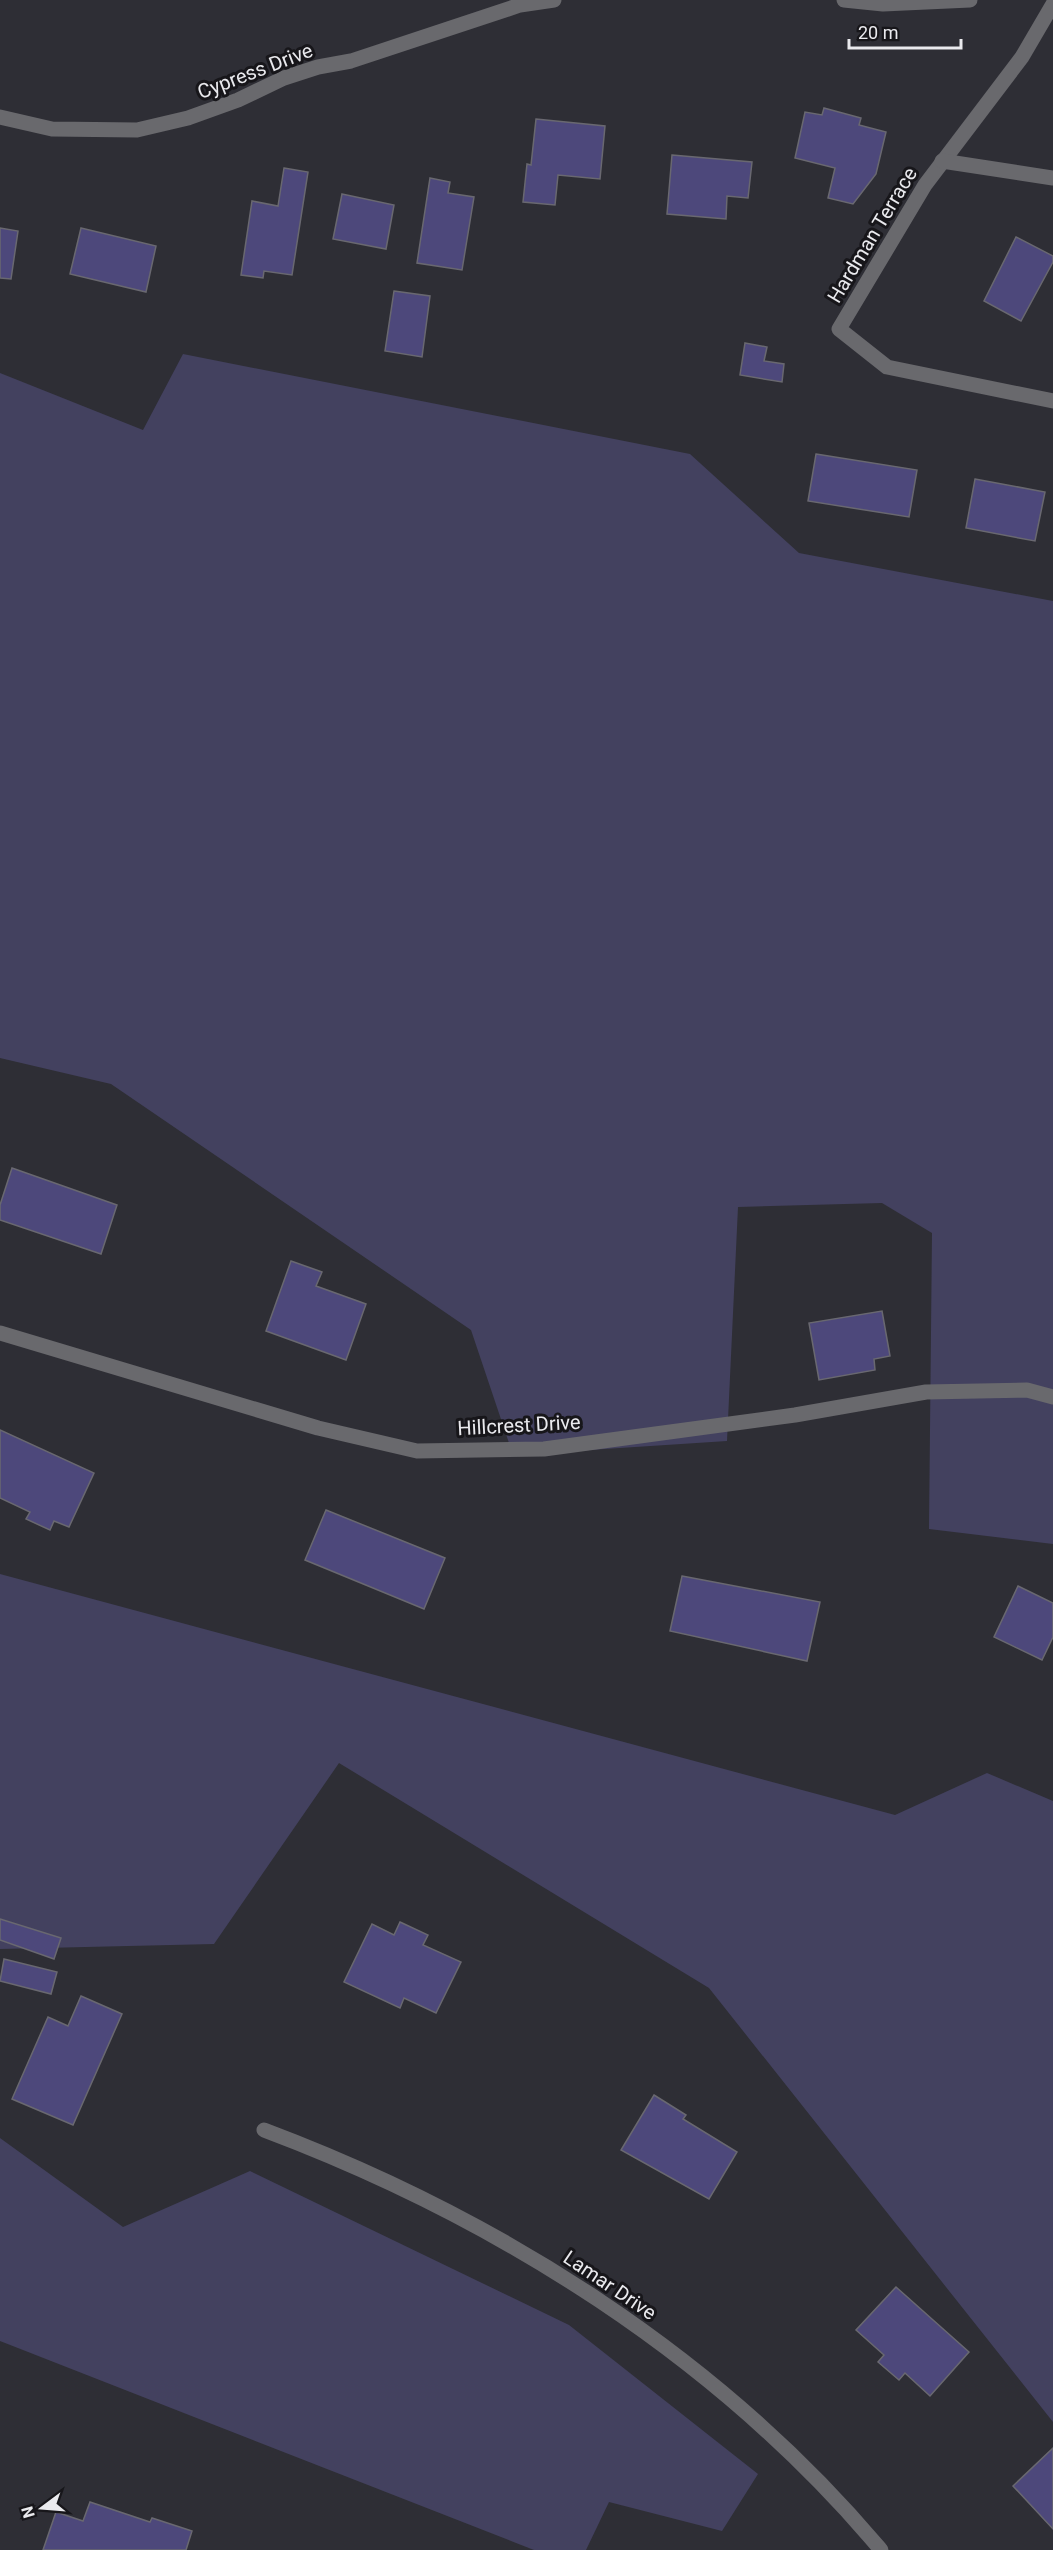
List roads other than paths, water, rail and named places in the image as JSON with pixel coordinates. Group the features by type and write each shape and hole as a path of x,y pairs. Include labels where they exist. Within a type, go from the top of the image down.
{"street":[{"name":"Cypress Drive","path":"0,117 52,129 137,130 188,118 237,100 284,78 318,67 351,61 520,5 554,0"},
{"path":"844,0 883,4 970,0"},
{"name":"Hardman Terrace","path":"1053,4 1022,57 925,185 839,329 887,367 1053,401"},
{"path":"942,161 1053,178"},
{"name":"Hillcrest Drive","path":"0,1333 318,1428 417,1451 544,1449 795,1415 926,1392 1027,1390 1053,1397"},
{"name":"Lamar Drive","path":"264,2130 417,2194 525,2252 613,2309 696,2372 776,2440 881,2550"}]}
